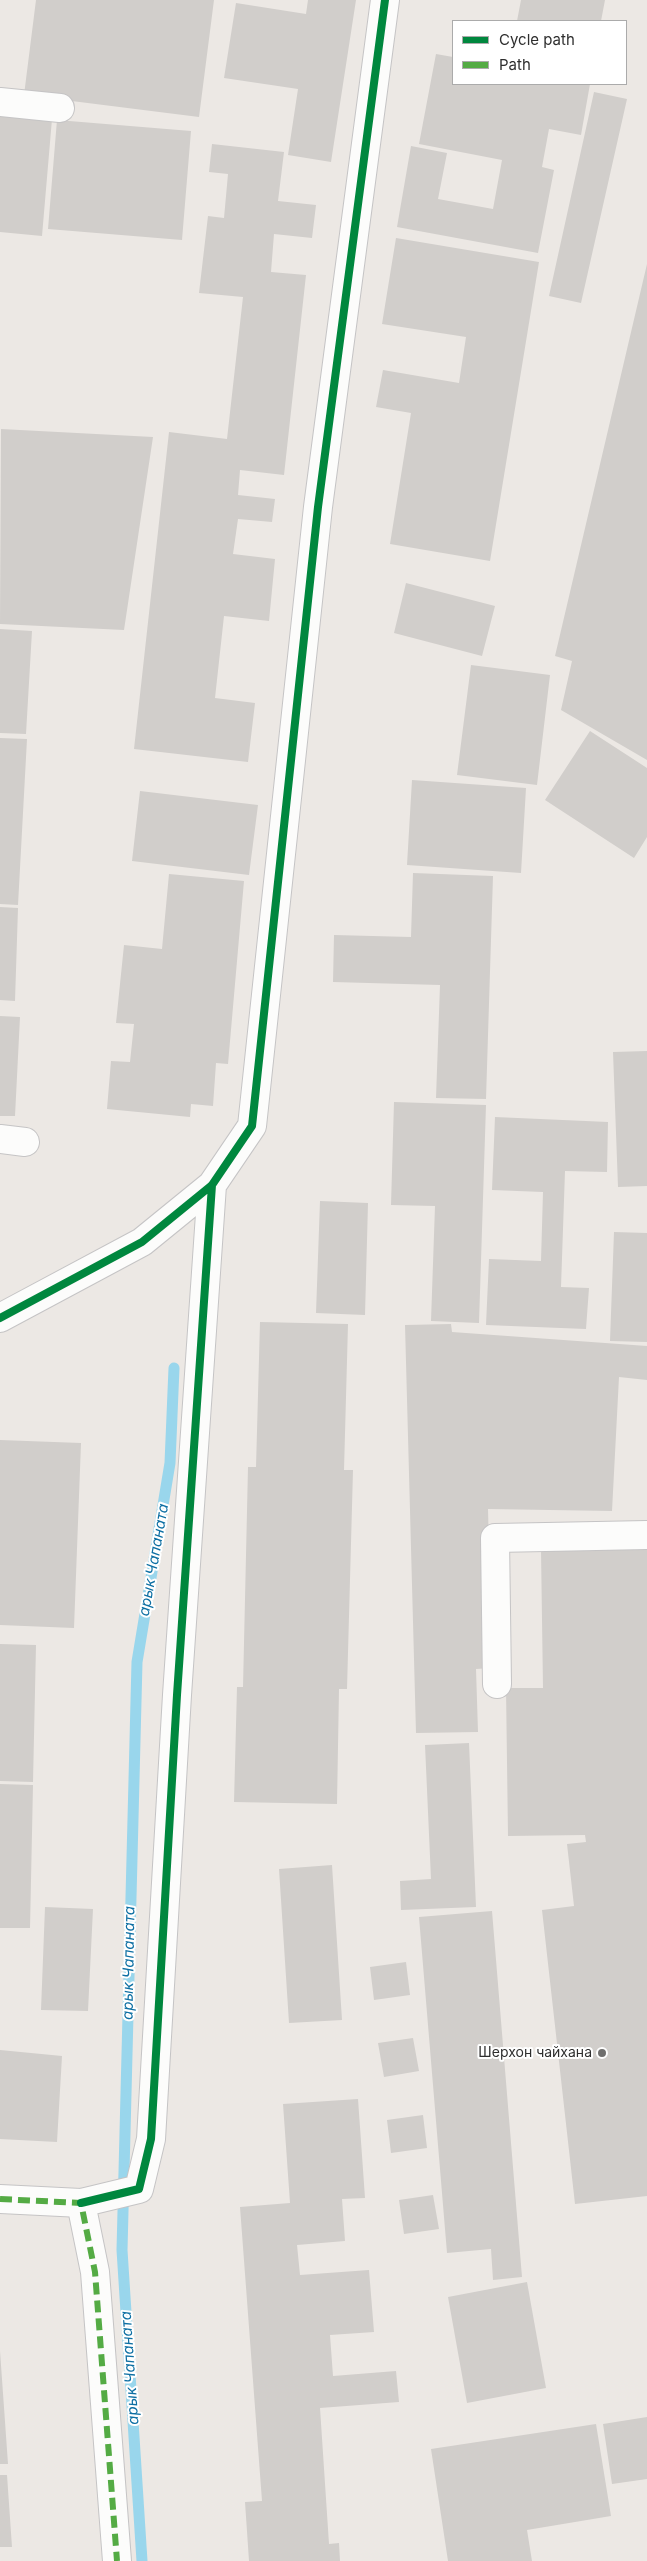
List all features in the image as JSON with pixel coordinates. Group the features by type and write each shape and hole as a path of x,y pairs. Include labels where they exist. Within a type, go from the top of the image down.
{"street":[{"path":"0,1318 142,1242 212,1185 252,1126 318,507 385,0"},
{"path":"0,102 60,108"},
{"path":"0,2199 85,2202 139,2189 151,2139 177,1695 212,1185"},
{"path":"497,1684 495,1538 647,1535"},
{"path":"85,2202 95,2272 117,2561"}],"building":[{"path":"36,0 214,0 199,117 24,95"},
{"path":"308,0 356,0 331,162 288,155 298,89 224,78 236,3 306,14"},
{"path":"521,0 605,0 601,20 517,20"},
{"path":"436,54 452,57 452,85 590,85 581,135 549,129 542,167 554,170 538,253 397,227 411,146 447,153 438,199 493,209 502,160 419,144"},
{"path":"594,92 627,99 581,303 549,296"},
{"path":"0,115 52,119 42,236 0,232"},
{"path":"57,120 191,131 182,240 48,229"},
{"path":"212,144 284,152 278,201 316,205 312,238 274,234 271,272 306,275 284,475 240,470 238,495 275,499 272,522 238,519 233,554 275,559 269,621 224,616 215,698 255,703 248,762 134,749 169,432 227,439 243,297 199,293 208,216 224,218 228,174 209,172"},
{"path":"396,238 539,262 490,561 390,544 411,413 376,407 383,370 459,383 466,337 382,324"},
{"path":"647,264 647,760 561,710 572,661 555,656"},
{"path":"1,429 153,437 124,630 0,624"},
{"path":"406,583 495,606 482,656 394,633"},
{"path":"0,629 32,631 26,734 0,733"},
{"path":"471,665 550,675 537,785 457,775"},
{"path":"590,731 647,768 647,837 634,858 545,800"},
{"path":"0,738 27,739 18,905 0,904"},
{"path":"412,780 526,788 521,873 407,865"},
{"path":"140,791 258,805 249,875 132,861"},
{"path":"413,873 493,876 486,1099 436,1098 440,985 333,982 334,935 411,937"},
{"path":"169,874 244,881 228,1064 216,1063 213,1106 191,1104 190,1117 107,1109 111,1061 130,1062 134,1024 116,1023 124,945 162,949"},
{"path":"0,907 18,908 15,1001 0,1000"},
{"path":"0,1016 20,1017 15,1116 0,1116"},
{"path":"647,1051 647,1186 618,1187 613,1052"},
{"path":"394,1102 486,1105 479,1323 431,1321 435,1206 391,1205"},
{"path":"495,1117 608,1122 607,1172 565,1171 561,1287 589,1288 586,1329 486,1325 489,1259 541,1261 543,1192 492,1190"},
{"path":"320,1201 368,1203 365,1315 316,1313"},
{"path":"614,1232 647,1233 647,1342 610,1341"},
{"path":"260,1322 348,1324 344,1470 353,1470 347,1689 339,1689 337,1804 234,1802 237,1687 243,1687 248,1467 256,1467"},
{"path":"451,1324 452,1332 647,1346 647,1380 619,1377 612,1511 488,1509 492,1668 476,1669 478,1732 416,1733 405,1325"},
{"path":"0,1440 81,1443 74,1628 0,1625"},
{"path":"647,1548 647,2196 575,2204 542,1910 574,1906 567,1844 586,1842 585,1835 508,1836 506,1688 543,1688 541,1550"},
{"path":"0,1644 36,1645 33,1782 0,1781"},
{"path":"469,1743 476,1907 401,1910 400,1881 431,1879 425,1745"},
{"path":"0,1784 33,1785 30,1928 0,1928"},
{"path":"332,1865 342,2020 289,2023 279,1869"},
{"path":"45,1907 93,1909 88,2011 41,2010"},
{"path":"492,1911 522,2277 493,2280 491,2249 447,2253 419,1917"},
{"path":"406,1962 410,1995 374,2000 370,1967"},
{"path":"413,2038 419,2071 384,2077 378,2043"},
{"path":"0,2050 62,2056 57,2142 0,2139"},
{"path":"358,2099 365,2198 342,2199 345,2241 297,2245 300,2275 369,2270 374,2332 330,2335 333,2376 396,2371 399,2402 320,2408 329,2544 339,2543 340,2561 249,2561 245,2502 262,2501 240,2207 290,2203 283,2104"},
{"path":"423,2115 427,2148 391,2153 387,2120"},
{"path":"433,2195 439,2229 404,2234 399,2200"},
{"path":"527,2282 546,2388 467,2403 448,2297"},
{"path":"0,2351 8,2464 0,2464"},
{"path":"647,2417 647,2479 612,2484 603,2424"},
{"path":"596,2424 611,2516 527,2530 532,2561 448,2561 431,2449"},
{"path":"0,2475 7,2475 12,2547 0,2547"}],"waterway":[{"name":"арык Чапаната","path":"142,2561 122,2250 137,1662 170,1463 174,1368"}],"marked path":[{"path":"0,2199 81,2203 95,2272 117,2561"}],"cycle path":[{"path":"0,1318 142,1242 212,1185 252,1126 318,507 385,0"},
{"path":"81,2203 139,2189 151,2139 177,1695 212,1185"}],"place":[{"name":"Шерхон чайхана","path":"602,2053"}]}
